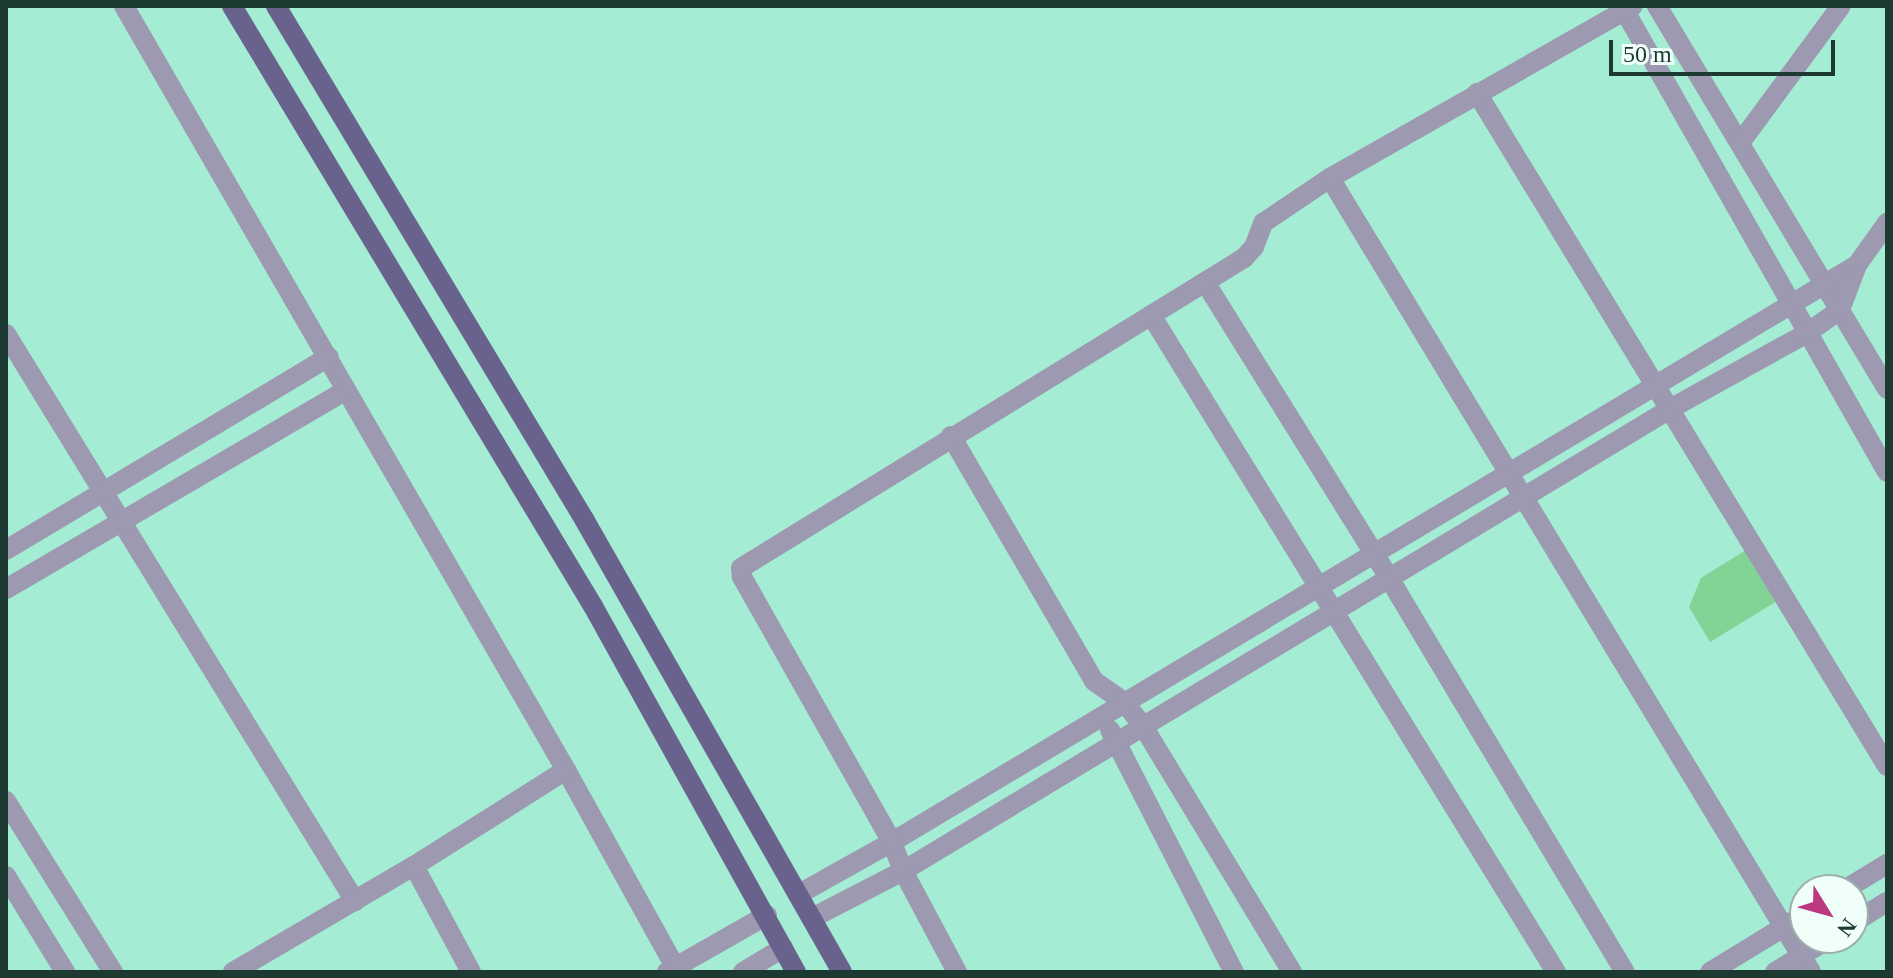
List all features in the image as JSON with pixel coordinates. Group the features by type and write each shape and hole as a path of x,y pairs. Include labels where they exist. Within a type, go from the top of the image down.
{"main road":[{"path":"232,6 593,606 796,972"},
{"path":"276,6 576,505 842,972"}],"street":[{"path":"124,6 566,770 673,970 767,915"},
{"path":"1657,6 1887,389"},
{"path":"1740,143 1841,6"},
{"path":"957,972 903,871 892,842 742,577 741,568 1205,282 1251,251 1266,220 1330,178 1625,8 1887,472"},
{"path":"1477,93 1887,766"},
{"path":"1330,178 1806,964 1775,972"},
{"path":"812,918 903,871 1670,409 1807,333 1840,310 1857,265 1887,223"},
{"path":"799,894 892,842 1857,265"},
{"path":"1205,282 1389,578 1625,972"},
{"path":"1151,315 1321,586 1556,972"},
{"path":"6,334 355,901"},
{"path":"6,550 329,357"},
{"path":"6,589 345,391"},
{"path":"951,436 1094,681 1102,717 1234,972"},
{"path":"1094,681 1125,703 1143,726 1292,972"},
{"path":"233,972 414,866 566,770"},
{"path":"6,801 113,972"},
{"path":"1869,875 1887,864"},
{"path":"414,866 471,972"},
{"path":"6,876 65,972"},
{"path":"1869,913 1887,902"},
{"path":"1710,972 1789,923"},
{"path":"743,972 783,948"}],"building":[{"path":"1746,550 1777,601 1710,642 1689,607 1701,578"}]}
